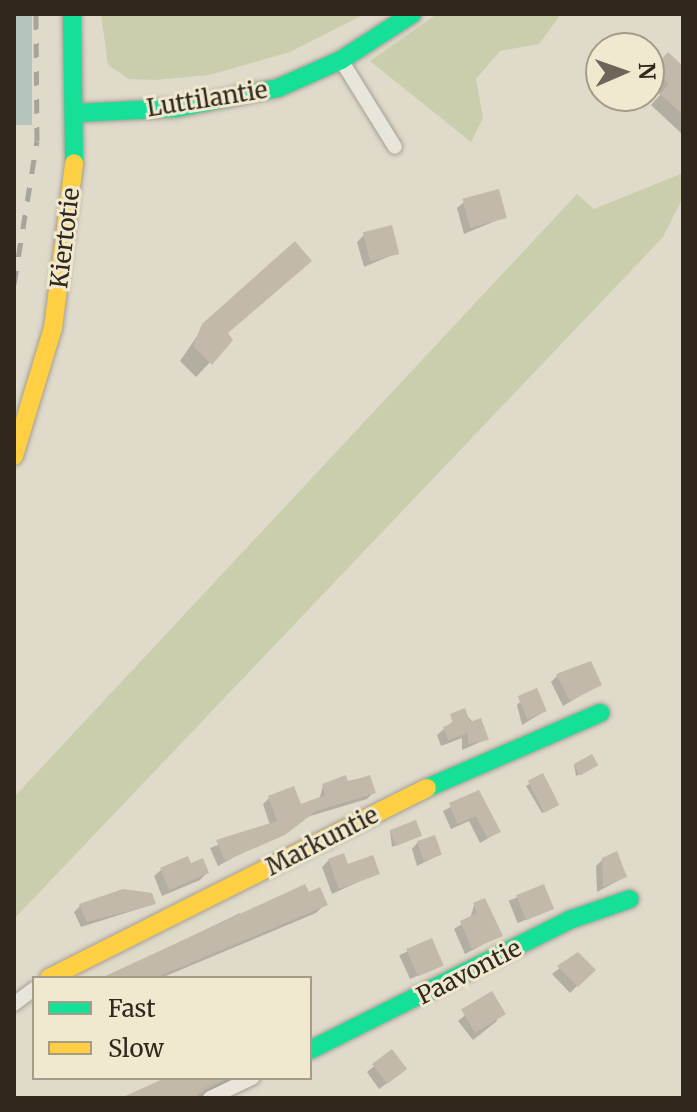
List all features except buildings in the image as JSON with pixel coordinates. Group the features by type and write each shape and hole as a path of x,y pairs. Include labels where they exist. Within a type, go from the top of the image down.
{"street":[{"name":"Kiertotie","path":"14,456 53,328 78,113 72,14"},
{"name":"Luttilantie","path":"78,113 244,98 341,60 412,14"},
{"path":"341,60 395,147"},
{"name":"Markuntie","path":"53,976 472,766 600,713"},
{"name":"Paavontie","path":"312,1049 572,919 630,899"},
{"path":"14,1004 32,990"},
{"path":"210,1098 248,1080"}],"green space":[{"path":"101,14 365,14 290,52 209,75 155,80 129,79 108,65"},
{"path":"437,14 561,14 539,44 500,51 476,79 483,118 471,142 370,61"},
{"path":"683,173 683,197 663,237 14,919 14,797 577,194 594,209"}],"shaded area":[{"path":"14,14 32,14 32,125 14,125"}],"railway":[{"path":"14,284 37,141 36,14"}],"traffic: fast":[{"path":"72,14 74,163"},
{"path":"78,113 177,108 278,88 341,60 412,14"},
{"path":"427,788 600,713"},
{"path":"312,1049 572,919 630,899"}],"traffic: slow":[{"path":"14,456 53,328 74,163"},
{"path":"53,976 427,788"}]}
